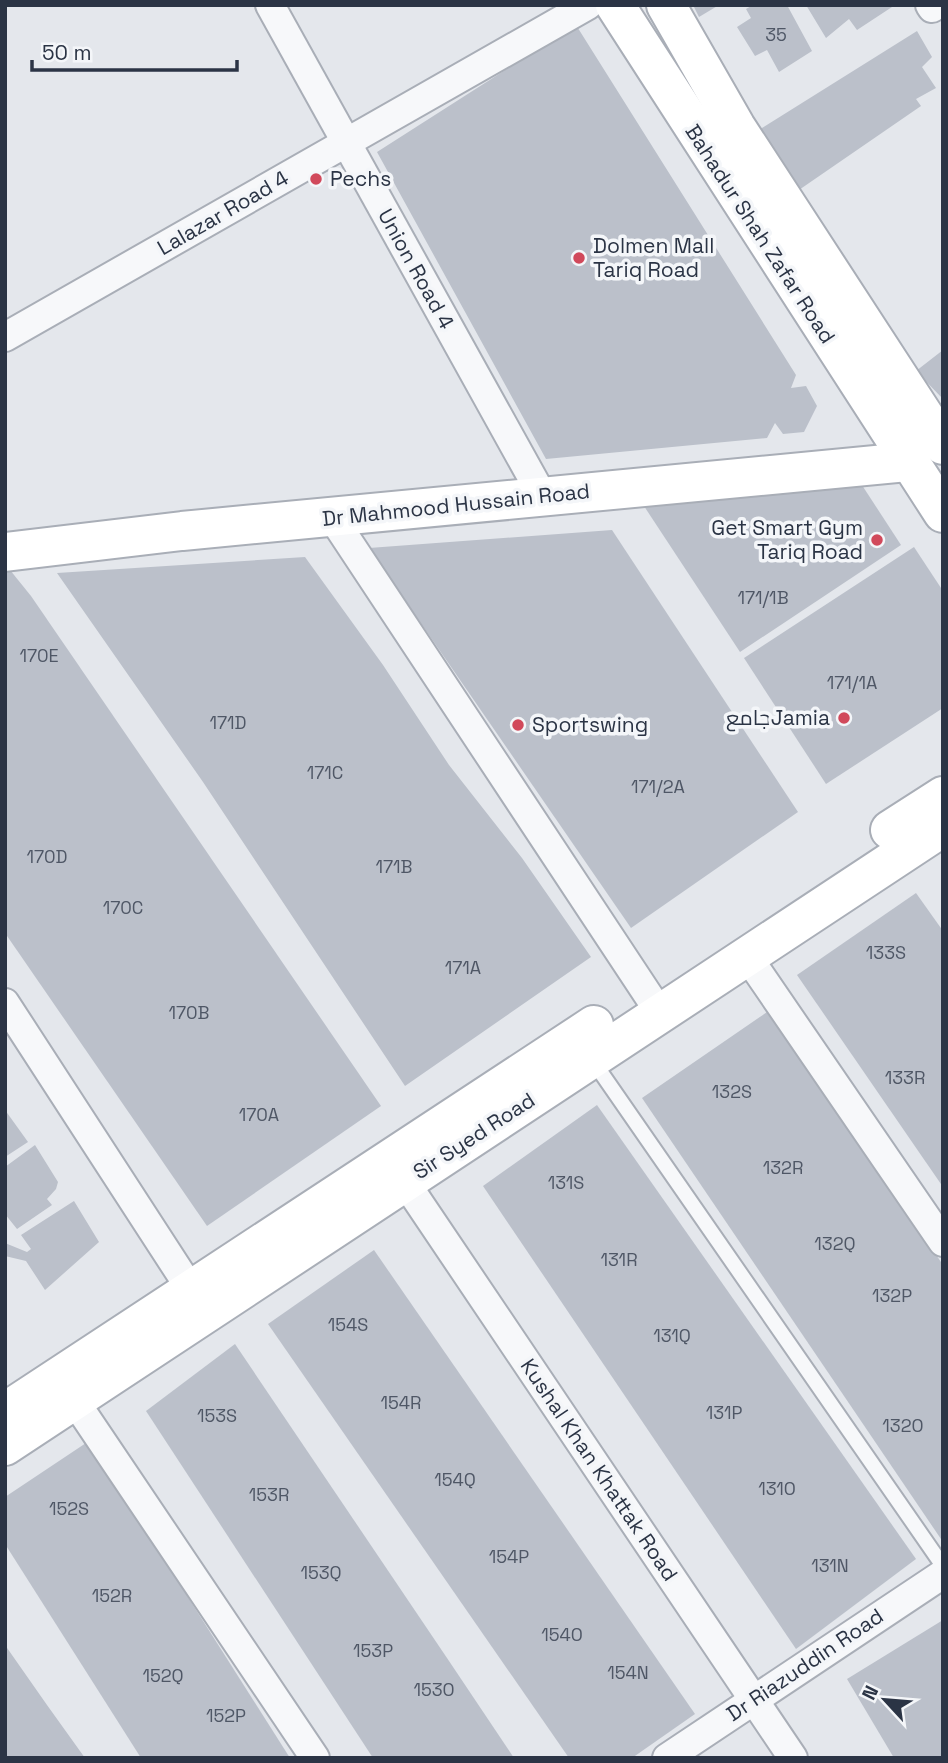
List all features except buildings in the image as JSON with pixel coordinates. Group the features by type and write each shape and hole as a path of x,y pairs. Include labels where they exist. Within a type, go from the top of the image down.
{"main road":[{"name":"Bahadur Shah Zafar Road","path":"615,5 907,462 943,513"},
{"name":"Bahadur Shah Zafar Road","path":"666,5 736,127 943,445"},
{"name":"Dr Mahmood Hussain Road","path":"5,552 182,531 907,462"},
{"name":"Sir Syed Road","path":"5,1446 74,1400 199,1301 652,1002 943,796"},
{"name":"Sir Syed Road","path":"5,1412 405,1182 591,1059 652,1002 747,956 943,827"}],"street":[{"name":"Union Road 4","path":"270,5 543,497"},
{"name":"Lalazar Road 4","path":"5,337 588,5"},
{"path":"332,517 652,1002"},
{"path":"747,956 943,1242"},
{"path":"5,1003 199,1301"},
{"name":"Kushal Khan Khattak Road","path":"405,1182 793,1758"},
{"path":"74,1400 315,1758"},
{"name":"Dr Riazuddin Road","path":"667,1758 943,1574"}],"lane":[{"path":"591,1059 943,1566"}],"place":[{"name":"Pechs","path":"316,179"},
{"name":"Dolmen Mall Tariq Road","path":"579,258"},
{"name":"Get Smart Gym Tariq Road","path":"877,540"},
{"name":"جامعJamia","path":"844,718"},
{"name":"Sportswing","path":"518,725"}]}
